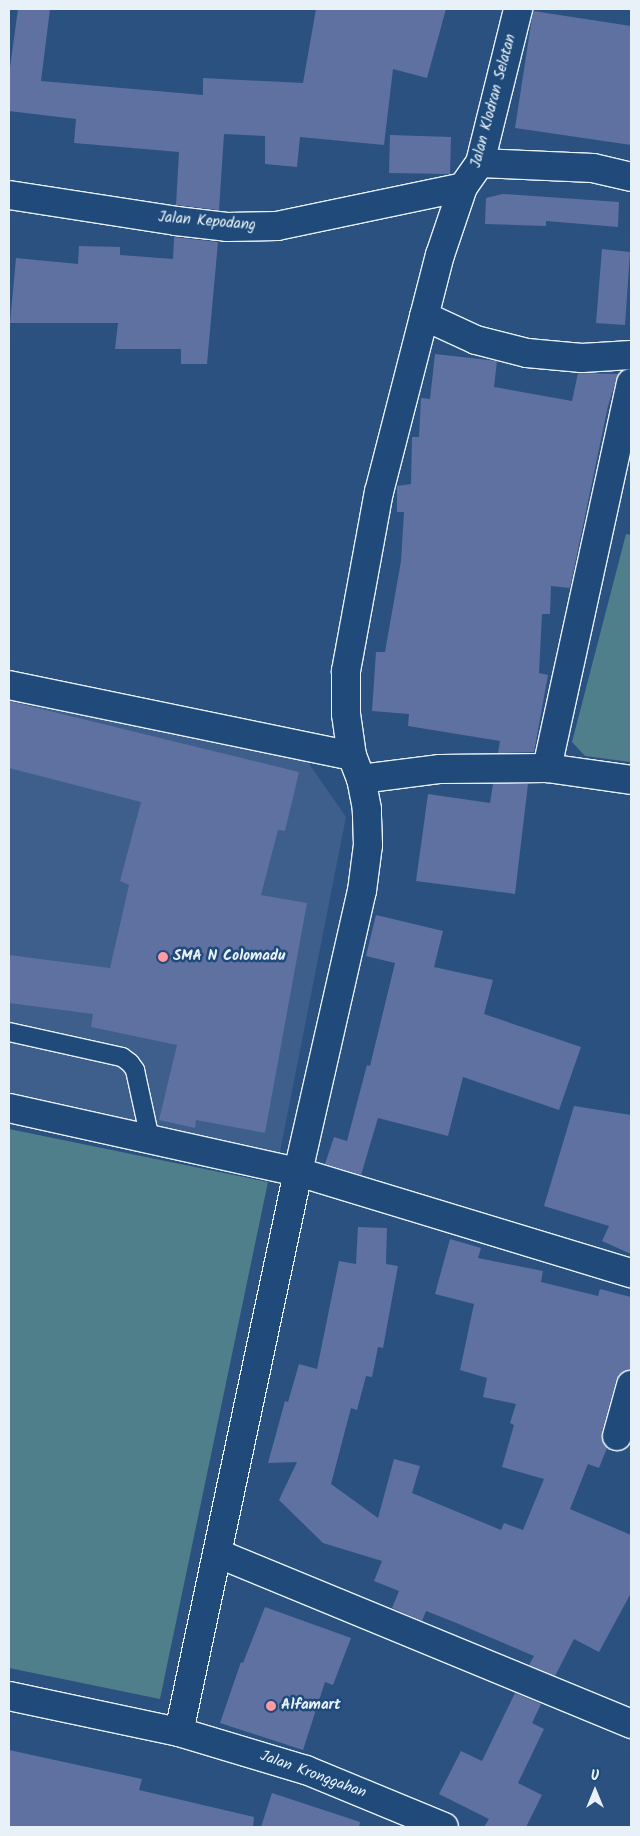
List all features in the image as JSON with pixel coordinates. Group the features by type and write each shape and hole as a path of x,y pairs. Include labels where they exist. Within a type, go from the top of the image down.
{"street":[{"name":"Jalan Klodran Selatan","path":"179,1732 219,1554 298,1172 362,891 368,845 357,767 346,714 346,671 379,492 440,255 463,187 480,163 518,9"},
{"path":"480,163 593,168 631,177"},
{"name":"Jalan Kepodang","path":"9,195 176,222 227,227 277,226 463,187"},
{"path":"424,316 476,340 527,353 582,358 631,355"},
{"path":"547,768 631,383"},
{"path":"9,684 357,767 440,769 547,768 631,780"},
{"path":"9,1108 298,1172 631,1273"},
{"path":"617,1436 631,1385"},
{"path":"219,1554 631,1724"},
{"name":"Jalan Kronggahan","path":"9,1696 179,1732 306,1770 411,1820 444,1827"}],"lane":[{"path":"9,1032 122,1058 130,1063 135,1070 150,1139"}],"shaded area":[{"name":"SMA N Colomadu","path":"9,695 303,755 346,817 279,1157 9,1098"}],"green space":[{"path":"626,534 631,535 631,762 585,756 572,742"},
{"path":"9,1129 268,1182 160,1699 9,1668"}],"building":[{"path":"18,9 50,9 41,81 203,95 203,78 303,83 316,9 446,9 427,78 393,69 384,145 300,137 297,167 265,164 265,136 224,134 219,210 176,205 179,152 74,143 76,119 9,111 9,75"},
{"path":"533,11 631,26 631,145 515,128"},
{"path":"390,135 451,137 450,174 389,173"},
{"path":"503,194 619,202 618,227 546,221 546,226 485,224 486,198"},
{"path":"174,237 218,242 207,364 181,364 181,349 115,349 118,323 10,323 16,258 78,264 79,246 120,247 120,255 173,259"},
{"path":"602,249 630,252 625,325 596,323"},
{"path":"435,354 497,361 494,387 572,401 578,373 618,374 608,406 570,588 551,586 550,614 542,614 539,673 548,675 534,752 498,753 500,741 408,726 409,714 372,711 376,652 385,652 401,561 404,512 397,512 397,486 411,484 412,437 419,437 421,398 430,399"},
{"path":"9,701 299,772 285,831 278,830 261,895 307,903 265,1133 196,1120 195,1128 159,1120 177,1045 91,1027 93,1014 9,1003 9,955 110,968 129,885 120,881 141,802 9,768"},
{"path":"493,784 528,784 515,894 416,881 428,794 490,803"},
{"path":"376,915 443,931 434,967 493,980 484,1014 581,1047 559,1110 463,1077 448,1136 378,1118 361,1175 325,1164 334,1137 347,1141 367,1065 370,1066 395,963 366,956"},
{"path":"574,1106 631,1115 631,1254 602,1241 609,1226 544,1206"},
{"path":"358,1227 387,1228 386,1264 398,1266 383,1348 378,1347 372,1377 366,1376 357,1410 351,1408 331,1484 378,1518 394,1459 420,1466 412,1493 501,1530 504,1523 523,1530 544,1479 502,1467 514,1425 510,1423 516,1404 483,1397 487,1378 460,1370 474,1304 435,1294 450,1239 481,1248 478,1258 543,1271 541,1282 598,1296 600,1289 631,1297 631,1370 620,1374 616,1381 602,1432 607,1448 599,1468 588,1464 570,1509 631,1535 631,1593 599,1652 574,1639 555,1676 529,1665 534,1656 454,1622 426,1611 422,1621 392,1608 399,1591 374,1581 382,1561 323,1543 279,1500 297,1462 268,1463 285,1401 288,1402 299,1364 317,1369 339,1261 356,1264"},
{"path":"265,1607 351,1638 333,1685 325,1682 303,1750 220,1723 241,1662 243,1663"},
{"path":"515,1693 541,1704 532,1723 544,1729 518,1783 542,1795 526,1827 484,1827 489,1819 439,1794 461,1751 482,1761"},
{"path":"9,1750 142,1779 139,1790 254,1817 253,1827 9,1827"},
{"path":"272,1793 360,1822 359,1827 261,1827"}],"place":[{"name":"SMA N Colomadu","path":"163,957"},
{"name":"Alfamart","path":"271,1706"}]}
